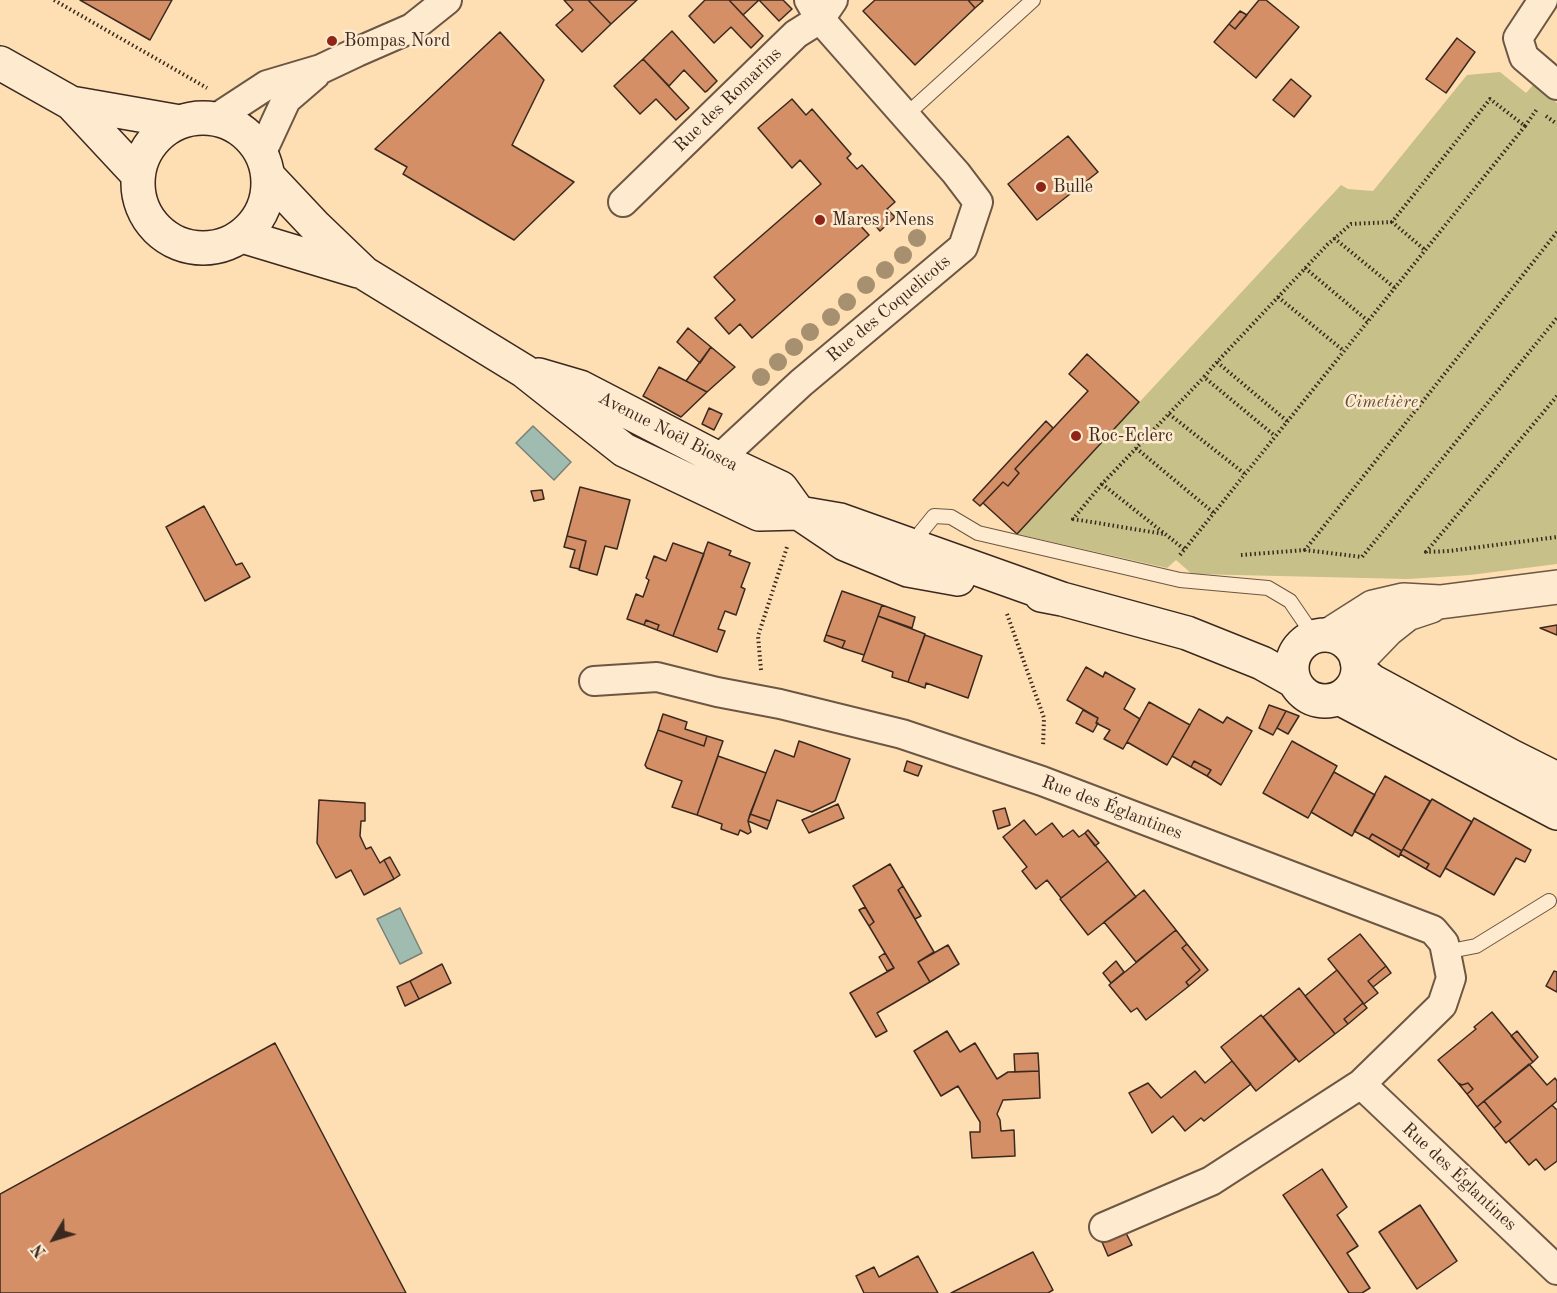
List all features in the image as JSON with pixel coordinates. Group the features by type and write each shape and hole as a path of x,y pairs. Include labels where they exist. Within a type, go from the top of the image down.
{"main road":[{"path":"0,63 71,104 138,175"},
{"path":"71,104 180,122"},
{"path":"265,165 266,198 258,219 242,236 223,245 201,248 180,244 161,233 147,217 139,196 138,175 149,147 159,135 180,122 192,119 212,104 233,126 249,138 265,165 316,227 364,273"},
{"path":"242,236 364,273"},
{"name":"Avenue Noël Biosca","path":"364,273 524,371 624,450 759,514 799,513"},
{"name":"Avenue Noël Biosca","path":"524,371 580,387 719,459 781,488 799,513 845,544 912,558 1187,633 1262,663 1294,681"},
{"name":"Avenue Noël Biosca","path":"912,558 997,587 1062,599"},
{"path":"1440,602 1407,614 1388,629 1357,666 1352,686 1339,698 1322,701 1305,695 1294,681 1292,664 1314,640 1373,607 1403,600 1440,602 1557,587"},
{"name":"Avenue Noël Biosca","path":"1187,633 1314,640"},
{"path":"1314,640 1342,640 1352,649 1357,666 1372,681 1557,779"},
{"path":"1339,698 1557,813"}],"street":[{"path":"212,104 321,69 411,28 447,0"},
{"path":"1543,0 1518,38 1524,57 1557,84"},
{"name":"Rue des Coquelicots","path":"719,459 801,383 963,247 978,202 956,173 905,116 820,6"},
{"name":"Rue des Romarins","path":"623,202 796,34 820,6"},
{"path":"265,165 286,100 321,69"},
{"name":"Rue des Églantines","path":"594,681 657,677 902,734 1042,781 1433,930 1444,943 1451,978 1442,1005 1361,1084 1211,1181 1104,1227"},
{"name":"Rue des Églantines","path":"1361,1084 1557,1270"}],"lane":[{"path":"905,116 1033,0"},
{"path":"912,558 921,532 934,516 951,517 978,532 1180,580 1268,588 1290,601 1314,640"},
{"path":"1445,952 1476,946 1549,901"}],"path":[{"path":"54,0 212,104"},
{"path":"1392,222 1490,99 1525,126"},
{"path":"1176,560 1525,126 1536,109 1557,124"},
{"path":"1165,534 1072,519 1102,484 1305,268 1351,224 1392,222 1425,250"},
{"path":"1305,550 1557,232"},
{"path":"1334,238 1395,288"},
{"path":"1305,268 1368,321"},
{"path":"1278,297 1344,351"},
{"path":"1241,555 1305,550 1362,557 1557,318"},
{"path":"1217,362 1287,422"},
{"path":"1204,377 1275,436"},
{"path":"1557,396 1426,552 1557,537"},
{"path":"1169,414 1245,474"},
{"path":"1136,448 1214,513"},
{"path":"1102,484 1184,549"},
{"path":"763,700 758,636 799,513"},
{"path":"997,587 1044,718 1042,781"}],"green space":[{"name":"Cimetière","path":"1500,72 1526,93 1534,84 1557,103 1557,564 1470,575 1408,579 1192,574 1176,560 1167,568 1017,534 1341,185 1348,189 1373,191 1467,75"}],"shaded area":[{"path":"533,426 571,462 554,480 516,443"},
{"path":"400,908 422,953 400,964 377,919"}],"building":[{"path":"80,0 172,0 150,40"},
{"path":"564,0 588,0 611,24 582,52 556,25 573,10"},
{"path":"588,0 637,0 611,24"},
{"path":"705,0 729,0 763,36 751,48 731,27 714,43 689,16"},
{"path":"729,0 759,0 743,15"},
{"path":"759,0 783,0 792,9 779,21"},
{"path":"875,0 968,0 975,8 915,65 863,11"},
{"path":"968,0 982,0 983,1 975,8"},
{"path":"1259,0 1266,0 1299,27 1256,78 1214,42 1229,24 1235,29"},
{"path":"1240,11 1247,15 1235,29 1229,24"},
{"path":"672,31 717,81 707,91 705,92 684,70 669,86 643,59"},
{"path":"500,32 544,80 512,145 574,182 514,240 403,174 407,167 375,149"},
{"path":"1457,38 1475,52 1446,93 1426,79"},
{"path":"643,59 689,108 676,120 656,99 640,114 614,86"},
{"path":"1291,79 1311,96 1294,117 1273,100"},
{"name":"Mares i Nens","path":"792,99 806,115 812,109 851,154 847,158 857,169 862,165 895,202 887,209 895,217 880,231 866,215 858,223 869,235 752,338 740,324 729,334 715,318 735,300 714,277 821,184 800,160 792,168 758,128"},
{"path":"1068,136 1098,172 1037,220 1008,184"},
{"path":"688,328 711,347 700,363 677,342"},
{"path":"711,347 735,367 707,392 686,381"},
{"name":"Roc-Eclerc","path":"1087,354 1139,402 1017,534 983,503 1003,482 1008,486 1019,473 1015,469 1088,391 1069,374"},
{"path":"659,367 707,392 681,417 643,396"},
{"path":"709,408 722,414 714,430 702,424"},
{"path":"1046,421 1053,428 1015,469 1019,473 1008,486 1003,482 980,506 973,500"},
{"path":"580,487 630,500 617,549 605,546 597,575 579,570 586,541 567,536"},
{"path":"542,490 544,499 534,501 531,491"},
{"path":"204,506 236,565 242,563 250,577 205,601 166,527"},
{"path":"567,536 586,541 579,569 570,567 575,550 564,547"},
{"path":"708,542 731,551 729,555 750,563 741,587 745,589 736,615 725,611 718,629 725,631 717,652 673,636"},
{"path":"673,543 704,554 673,636 657,630 659,625 646,620 644,625 627,619 636,594 643,597 649,580 646,578 654,556 666,561"},
{"path":"842,591 882,605 864,655 842,648 845,641 826,635"},
{"path":"882,605 915,617 912,628 878,616"},
{"path":"878,616 925,634 908,682 892,677 893,672 862,661"},
{"path":"646,620 659,625 657,630 644,625"},
{"path":"1557,625 1557,635 1540,628"},
{"path":"826,635 845,641 842,648 824,641"},
{"path":"925,635 982,656 968,698 926,683 925,688 908,682"},
{"path":"1086,667 1103,677 1105,672 1135,689 1124,709 1140,719 1123,749 1104,739 1110,730 1096,723 1098,718 1067,700"},
{"path":"1149,702 1190,725 1167,765 1127,742"},
{"path":"1269,705 1286,711 1273,735 1259,728"},
{"path":"1199,709 1223,723 1227,717 1252,731 1221,785 1207,776 1211,770 1194,761 1191,767 1172,756"},
{"path":"1083,710 1098,718 1093,732 1076,723"},
{"path":"1286,711 1299,716 1288,734 1277,728"},
{"path":"663,714 687,722 685,729 707,736 704,746 658,730"},
{"path":"658,730 704,746 707,736 723,741 697,815 672,807 682,781 647,768 645,765"},
{"path":"799,741 850,759 835,801 812,812 777,800 770,821 750,814 775,750 794,757"},
{"path":"1292,741 1337,766 1308,818 1263,793"},
{"path":"718,756 766,773 748,821 751,832 748,834 740,830 738,835 721,829 722,824 697,815"},
{"path":"907,761 922,766 918,776 904,771"},
{"path":"1194,761 1211,770 1207,776 1191,767"},
{"path":"1334,772 1375,795 1352,836 1311,812"},
{"path":"1385,776 1430,801 1402,851 1372,834 1369,839 1354,831"},
{"path":"1432,799 1472,822 1440,877 1426,869 1429,864 1403,849"},
{"path":"319,800 365,803 365,821 361,821 360,836 366,849 371,847 380,863 384,860 394,879 364,895 351,870 336,878 317,843"},
{"path":"838,804 844,818 809,833 802,820"},
{"path":"1005,808 1010,825 998,829 993,811"},
{"path":"750,814 770,821 767,829 748,821"},
{"path":"1474,818 1531,850 1525,862 1516,858 1494,895 1445,868"},
{"path":"1024,820 1036,835 1052,823 1063,837 1073,830 1079,837 1085,833 1108,861 1061,898 1047,880 1036,889 1022,871 1027,867 1003,837"},
{"path":"1088,830 1099,843 1095,846 1085,833"},
{"path":"1372,834 1402,851 1399,857 1369,839"},
{"path":"1403,849 1429,864 1426,869 1400,854"},
{"path":"390,857 400,875 394,879 384,860"},
{"path":"1108,861 1136,897 1088,935 1060,899"},
{"path":"890,864 903,886 898,890 934,952 918,962 930,982 877,1013 887,1031 876,1037 850,993 894,968 869,926 874,922 853,886"},
{"path":"903,886 921,916 915,919 898,890"},
{"path":"1144,890 1176,930 1136,962 1104,922"},
{"path":"865,907 874,922 869,926 859,910"},
{"path":"1176,930 1187,944 1182,948 1200,970 1186,982 1189,986 1146,1020 1137,1008 1131,1012 1109,985"},
{"path":"1360,934 1386,966 1368,981 1378,993 1364,1004 1328,959"},
{"path":"1187,944 1208,970 1189,986 1186,982 1200,970 1182,948"},
{"path":"948,945 959,964 930,982 918,962"},
{"path":"885,953 894,968 887,971 879,957"},
{"path":"1116,961 1124,972 1111,983 1103,973"},
{"path":"442,964 451,983 419,999 410,981"},
{"path":"1386,966 1391,973 1373,987 1368,981"},
{"path":"1337,970 1363,1003 1344,1019 1348,1024 1335,1034 1305,996"},
{"path":"1554,971 1557,972 1557,992 1546,986"},
{"path":"410,981 419,999 405,1006 397,987"},
{"path":"1299,988 1335,1034 1299,1062 1263,1017"},
{"path":"1363,1003 1367,1008 1348,1024 1344,1019"},
{"path":"1492,1012 1533,1062 1477,1107 1467,1094 1473,1089 1468,1083 1462,1085 1458,1083 1438,1060 1476,1029 1474,1027"},
{"path":"1261,1015 1296,1059 1256,1091 1221,1047"},
{"path":"947,1031 960,1052 975,1043 997,1079 1008,1072 1039,1071 1040,1098 1003,1100 997,1114 1001,1131 1014,1130 1015,1156 972,1158 970,1132 980,1132 980,1122 958,1086 941,1096 914,1051"},
{"path":"1517,1031 1538,1057 1533,1062 1511,1036"},
{"path":"275,1043 406,1293 0,1293 0,1194"},
{"path":"1038,1053 1039,1071 1015,1072 1014,1054"},
{"path":"1232,1061 1251,1084 1204,1121 1201,1118 1185,1131 1173,1116 1152,1133 1129,1093 1148,1083 1161,1098 1195,1071 1205,1083"},
{"path":"1529,1064 1547,1085 1555,1078 1557,1101 1506,1143 1494,1128 1501,1122 1484,1101"},
{"path":"1458,1083 1462,1085 1468,1083 1473,1089 1467,1094"},
{"path":"1484,1101 1501,1122 1494,1128 1477,1107"},
{"path":"1552,1105 1557,1110 1557,1161 1545,1170 1536,1159 1529,1165 1509,1141"},
{"path":"1322,1169 1347,1207 1337,1215 1358,1246 1347,1253 1370,1288 1362,1293 1349,1293 1283,1195"},
{"path":"1420,1205 1457,1261 1417,1289 1379,1232"},
{"path":"1125,1231 1132,1245 1108,1256 1102,1242"},
{"path":"1033,1252 1053,1290 1048,1293 951,1293"},
{"path":"918,1256 938,1293 864,1293 856,1276 874,1267 879,1277"}],"place":[{"name":"Bompas Nord","path":"332,41"},
{"name":"Bulle","path":"1041,187"},
{"name":"Mares i Nens","path":"820,220"},
{"name":"Roc-Eclerc","path":"1076,436"}]}
